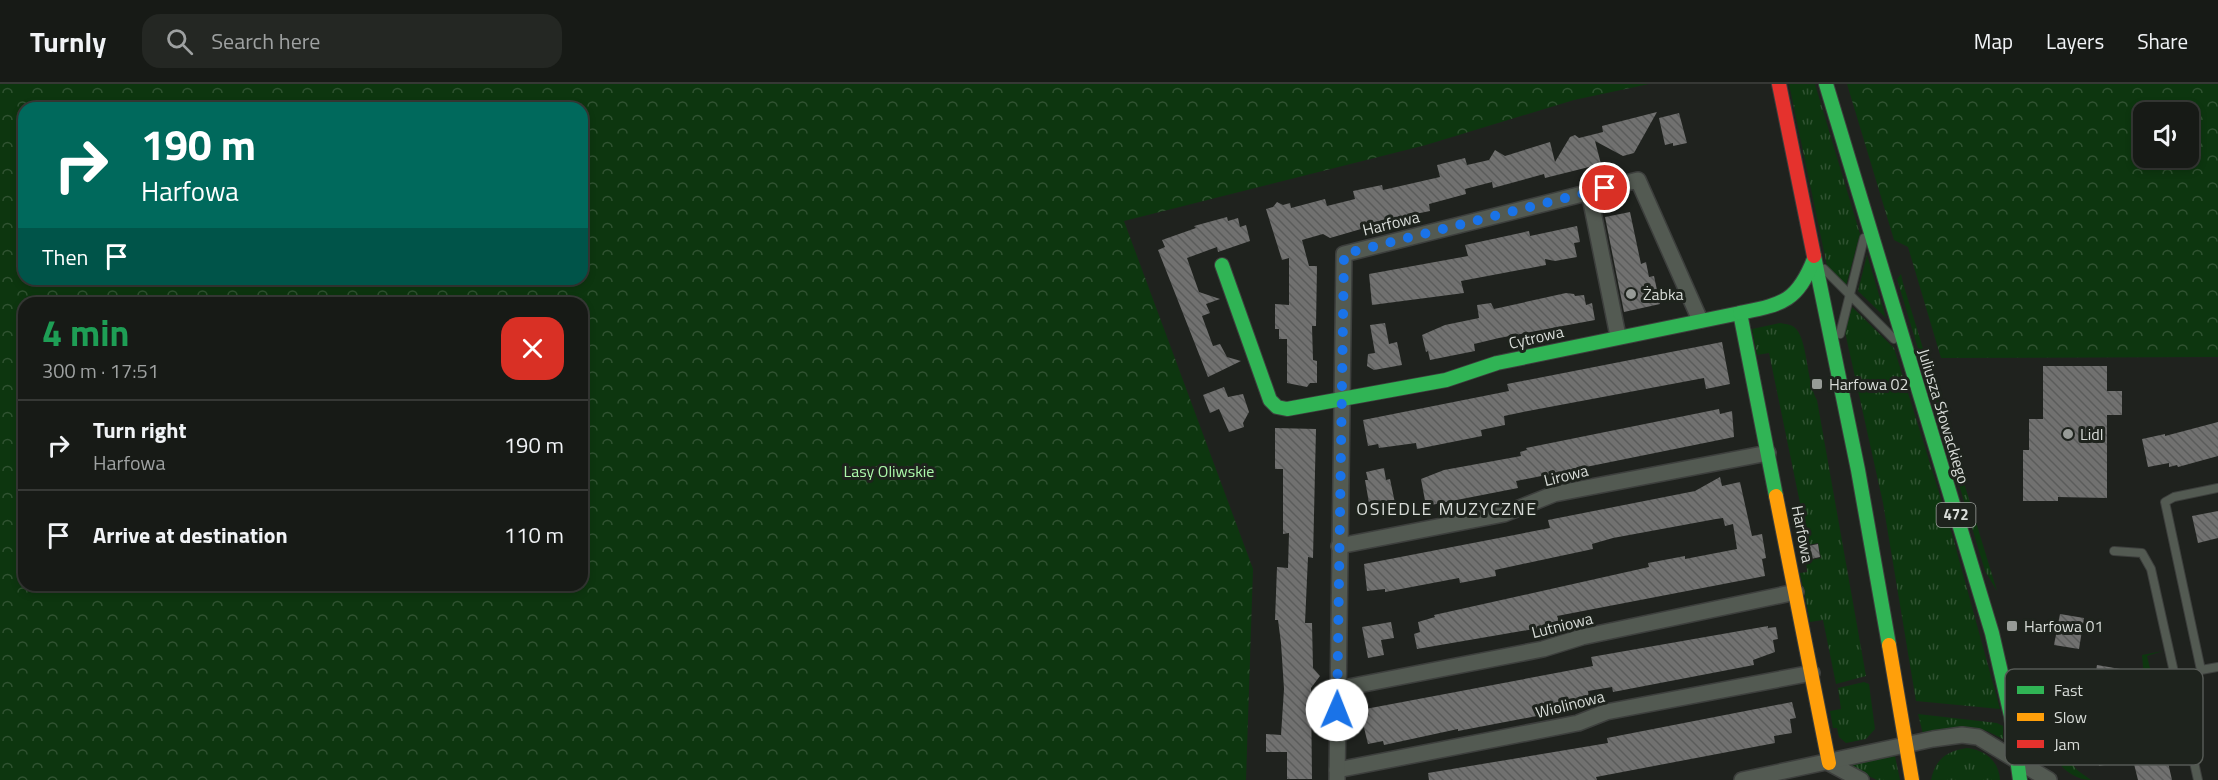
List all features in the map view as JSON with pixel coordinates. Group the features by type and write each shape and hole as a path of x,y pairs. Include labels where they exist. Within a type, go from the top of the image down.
{"main road":[{"path":"1779,84 1858,470 1912,780"},
{"name":"Juliusza Słowackiego","path":"1826,84 1992,633 2005,697"},
{"name":"Cytrowa","path":"1341,400 1446,380 1497,363 1618,336 1781,304 1792,299 1803,289 1814,260"},
{"path":"1221,265 1270,400 1277,407 1287,409 1341,400"},
{"name":"Harfowa","path":"1740,313 1829,763"},
{"name":"472","path":"2018,765 2020,780"}],"street":[{"name":"Harfowa","path":"1337,775 1344,254 1638,180 1700,320"},
{"path":"1589,192 1618,336"},
{"name":"Lirowa","path":"1339,546 1504,514 1554,494 1768,453"},
{"name":"Lutniowa","path":"1338,689 1542,649 1582,637 1796,592"},
{"name":"Wiolinowa","path":"1337,775 1578,723 1606,712 1812,674"},
{"path":"1742,780 1962,735 1978,737 2005,753"},
{"path":"1829,763 1861,780"},
{"path":"2025,765 2049,780"}],"lane":[{"path":"1834,356 1868,224"},
{"path":"1814,260 1907,353"},
{"path":"2201,669 2165,502 2174,497 2218,488"},
{"path":"2114,551 2142,553 2151,569 2173,669"},
{"path":"2203,670 2218,667"},
{"path":"2195,765 2198,780"}],"green space":[{"name":"Lasy Oliwskie","path":"0,84 1649,84 1574,100 1426,145 1124,221 1253,569 1246,780 0,780"},
{"path":"1789,84 1815,84 1860,234 1846,286 1827,266"},
{"path":"1847,84 2218,84 2218,357 1941,358 1908,247 1894,240"},
{"path":"1867,255 1886,318 1858,291"},
{"path":"1901,274 1997,591 1985,571 1897,279"},
{"path":"1852,307 1894,348 1952,534 2000,709 1916,701 1883,503 1845,332"},
{"path":"1780,323 1792,326 1799,332 1805,350 1813,392 1817,400 1866,676 1836,684 1823,620 1810,622 1800,573 1807,572 1806,561 1821,558 1818,543 1803,546 1802,542 1807,537 1769,353 1757,355 1752,329"},
{"path":"2163,651 2147,656 2150,669 2143,669 2142,655"},
{"path":"1864,682 1869,684 1875,729 1866,739 1846,743 1839,737 1837,728 1833,728 1830,711 1841,709 1838,688"},
{"path":"1918,714 1997,723 2003,726 2003,739 1987,731 1967,727 1923,734"},
{"path":"1967,748 1980,751 1990,758 1997,767 2000,780 1931,780 1943,757"},
{"path":"1895,756 1900,780 1877,780 1846,765"},
{"path":"2060,765 2073,765 2091,780 2076,777"}],"building":[{"path":"1657,112 1634,153 1623,156 1595,141 1601,164 1545,178 1544,174 1493,188 1492,182 1465,189 1466,194 1429,204 1430,211 1360,225 1361,229 1330,238 1323,234 1302,240 1309,266 1317,266 1316,326 1312,326 1313,360 1317,361 1317,383 1310,383 1307,387 1287,383 1287,339 1279,339 1279,329 1275,329 1275,304 1289,305 1289,258 1282,260 1266,209 1273,207 1277,202 1283,205 1290,203 1291,208 1325,199 1327,206 1355,199 1353,191 1382,185 1383,190 1440,177 1437,165 1465,158 1467,165 1489,160 1495,150 1505,156 1550,142 1555,162 1570,137 1575,135 1579,138 1603,132 1602,126"},
{"path":"1679,113 1687,143 1665,145 1659,118"},
{"path":"1630,212 1641,264 1646,262 1649,277 1654,276 1660,304 1624,312 1605,217"},
{"path":"1227,217 1228,221 1238,218 1240,227 1246,225 1250,241 1218,252 1217,247 1187,258 1199,292 1220,299 1206,304 1210,313 1202,316 1213,346 1220,344 1227,357 1241,361 1208,377 1158,250 1165,247 1162,240 1196,228 1194,226"},
{"path":"1577,226 1580,242 1574,243 1577,257 1555,261 1545,259 1546,265 1461,281 1464,293 1372,305 1369,274 1468,256 1465,245 1529,231 1530,236"},
{"path":"1566,293 1575,296 1584,295 1586,305 1592,303 1595,320 1474,344 1475,351 1430,360 1428,351 1426,352 1422,335 1445,325 1479,318 1477,305 1491,303 1494,309"},
{"path":"1385,323 1389,344 1397,342 1402,365 1374,370 1367,366 1368,354 1375,353 1370,325"},
{"path":"1722,342 1730,384 1706,389 1704,378 1523,412 1504,416 1505,425 1481,430 1482,436 1417,449 1416,443 1379,448 1378,444 1368,446 1363,420 1509,391 1507,384"},
{"name":"Lidl","path":"2043,366 2107,366 2107,391 2122,391 2122,415 2107,415 2107,498 2058,497 2058,501 2023,501 2023,450 2029,450 2029,419 2043,419"},
{"path":"1224,387 1228,397 1243,394 1249,412 1243,423 1244,427 1229,432 1219,409 1210,413 1203,395"},
{"path":"1719,409 1720,414 1732,411 1734,437 1516,481 1518,488 1426,506 1421,479 1444,470 1521,456 1520,452 1527,450 1526,448"},
{"path":"2218,422 2218,456 2178,467 2177,465 2169,467 2169,463 2148,467 2142,439 2165,434 2165,436"},
{"path":"1275,428 1316,429 1313,558 1308,557 1305,623 1312,623 1313,668 1320,676 1311,688 1312,779 1287,779 1287,752 1266,752 1266,734 1281,735 1284,689 1278,620 1275,620 1277,567 1288,568 1289,533 1283,534 1283,469 1275,469"},
{"path":"1384,468 1386,480 1390,479 1395,503 1373,507 1372,503 1369,503 1366,472"},
{"path":"1720,477 1722,486 1740,482 1752,536 1762,534 1766,558 1762,559 1765,576 1557,616 1559,621 1550,623 1551,626 1417,649 1414,634 1420,632 1418,622 1435,617 1434,615 1649,567 1648,563 1737,549 1733,524 1725,526 1723,518 1613,538 1592,544 1593,549 1495,570 1496,576 1460,583 1459,578 1385,592 1385,589 1367,591 1364,564 1550,528 1548,520 1695,491"},
{"path":"2218,511 2218,538 2198,543 2192,516"},
{"path":"1818,544 1820,557 1806,560 1803,547"},
{"path":"2060,614 2084,618 2079,649 2054,645"},
{"path":"1391,622 1394,638 1381,640 1384,655 1368,658 1362,627"},
{"path":"1768,626 1768,628 1776,627 1778,639 1773,640 1775,652 1753,660 1754,665 1613,692 1612,687 1588,691 1589,698 1567,703 1568,710 1458,731 1458,729 1384,745 1383,741 1368,744 1360,710 1593,666 1591,657"},
{"path":"2097,665 2120,669 2096,669"},
{"path":"1792,702 1796,718 1790,719 1792,733 1774,736 1775,743 1596,777 1597,780 1429,780 1428,773 1608,743 1607,738"},
{"path":"2134,765 2169,765 2172,780 2138,780"}],"traffic: fast":[{"path":"1826,84 1992,633 2005,690"},
{"path":"1814,256 1858,470 1889,645"},
{"path":"1740,313 1767,307 1787,299 1801,284 1814,259"},
{"path":"1222,265 1270,400 1277,407 1287,409 1446,380 1497,363 1740,313 1776,496"},
{"path":"2018,765 2020,780"}],"traffic: slow":[{"path":"1776,496 1829,763"},
{"path":"1889,645 1912,780"}],"traffic: jam":[{"path":"1779,84 1814,256"}],"place":[{"name":"Żabka","path":"1631,294"},
{"name":"Harfowa 02","path":"1817,384"},
{"name":"Lidl","path":"2068,434"},
{"name":"Harfowa 01","path":"2012,626"}],"district":[{"name":"OSIEDLE MUZYCZNE","path":"1447,509"}],"route":[{"path":"1337,710 1344,254 1605,188"}]}
